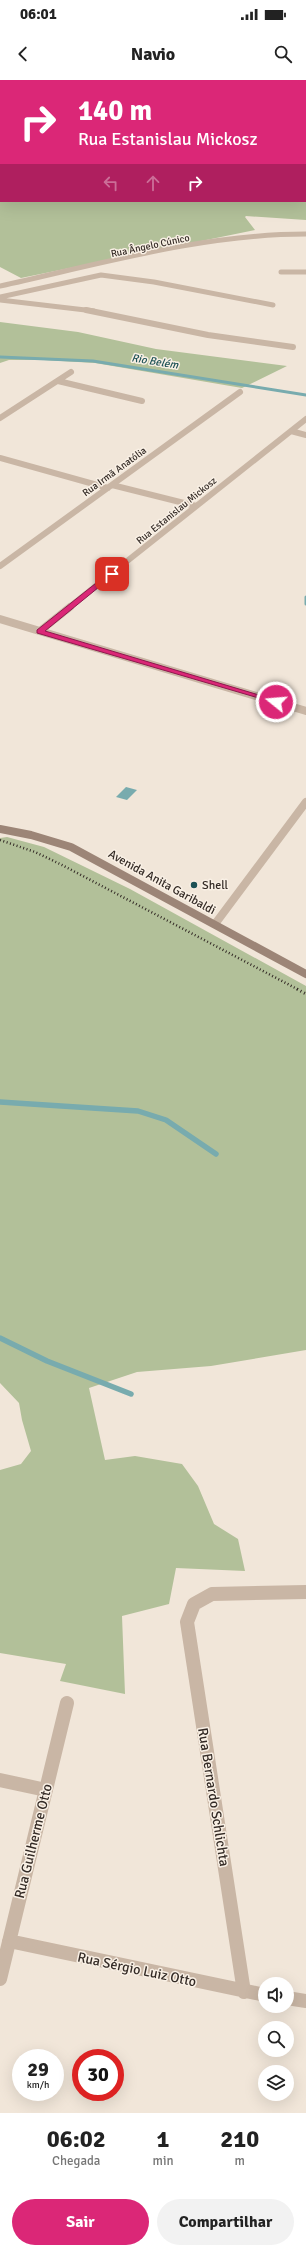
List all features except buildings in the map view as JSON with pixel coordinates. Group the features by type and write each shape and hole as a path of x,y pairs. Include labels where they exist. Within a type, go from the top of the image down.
{"main road":[{"name":"Avenida Anita Garibaldi","path":"3,829 51,840 71,847 306,974"}],"street":[{"name":"Rua Ângelo Cúnico","path":"0,286 219,239 266,234 306,234"},
{"path":"281,272 306,272"},
{"path":"0,299 101,275 154,282 273,305"},
{"path":"0,299 99,312 188,332 293,347"},
{"path":"0,418 71,372"},
{"path":"58,381 142,401"},
{"name":"Rua Irmã Anatólia","path":"0,566 240,392"},
{"name":"Rua Estanislau Mickosz","path":"40,631 306,419"},
{"path":"291,430 306,434"},
{"path":"0,458 196,506"},
{"path":"0,619 306,711"},
{"path":"215,924 306,802"},
{"name":"Rua Bernardo Schlichta","path":"244,1992 187,1622 188,1611 192,1604 201,1597 212,1594 306,1592"},
{"name":"Rua Guilherme Otto","path":"0,1978 66,1704"},
{"path":"0,1780 46,1790"},
{"name":"Rua Sérgio Luiz Otto","path":"9,1941 258,1994"},
{"path":"294,1999 306,2001"}],"green space":[{"path":"0,202 306,202 306,220 246,216 245,217 255,230 21,278 0,267"},
{"path":"0,322 78,332 156,349 287,366 242,388 95,363 44,360 9,360 0,363"},
{"path":"7,837 44,847 130,889 306,986 306,1350 211,1366 137,1372 89,1388 105,1460 135,1456 182,1464 198,1486 214,1524 238,1539 245,1571 176,1568 169,1604 122,1616 125,1694 60,1681 66,1664 0,1653 0,1470 21,1464 31,1451 22,1420 19,1403 0,1383 0,838"}],"water":[{"path":"126,787 137,790 127,800 116,797"}],"waterway":[{"name":"Rio Belém","path":"0,357 93,361 306,395"},
{"path":"306,597 306,604"},
{"path":"0,1102 138,1111 166,1120 216,1154"},
{"path":"0,1338 47,1361 131,1394"}],"railway":[{"path":"0,840 35,852 62,865 299,990"},
{"path":"297,989 306,994"}],"place":[{"name":"Shell","path":"194,885"}],"route":[{"path":"112,574 40,631 276,702"}]}
